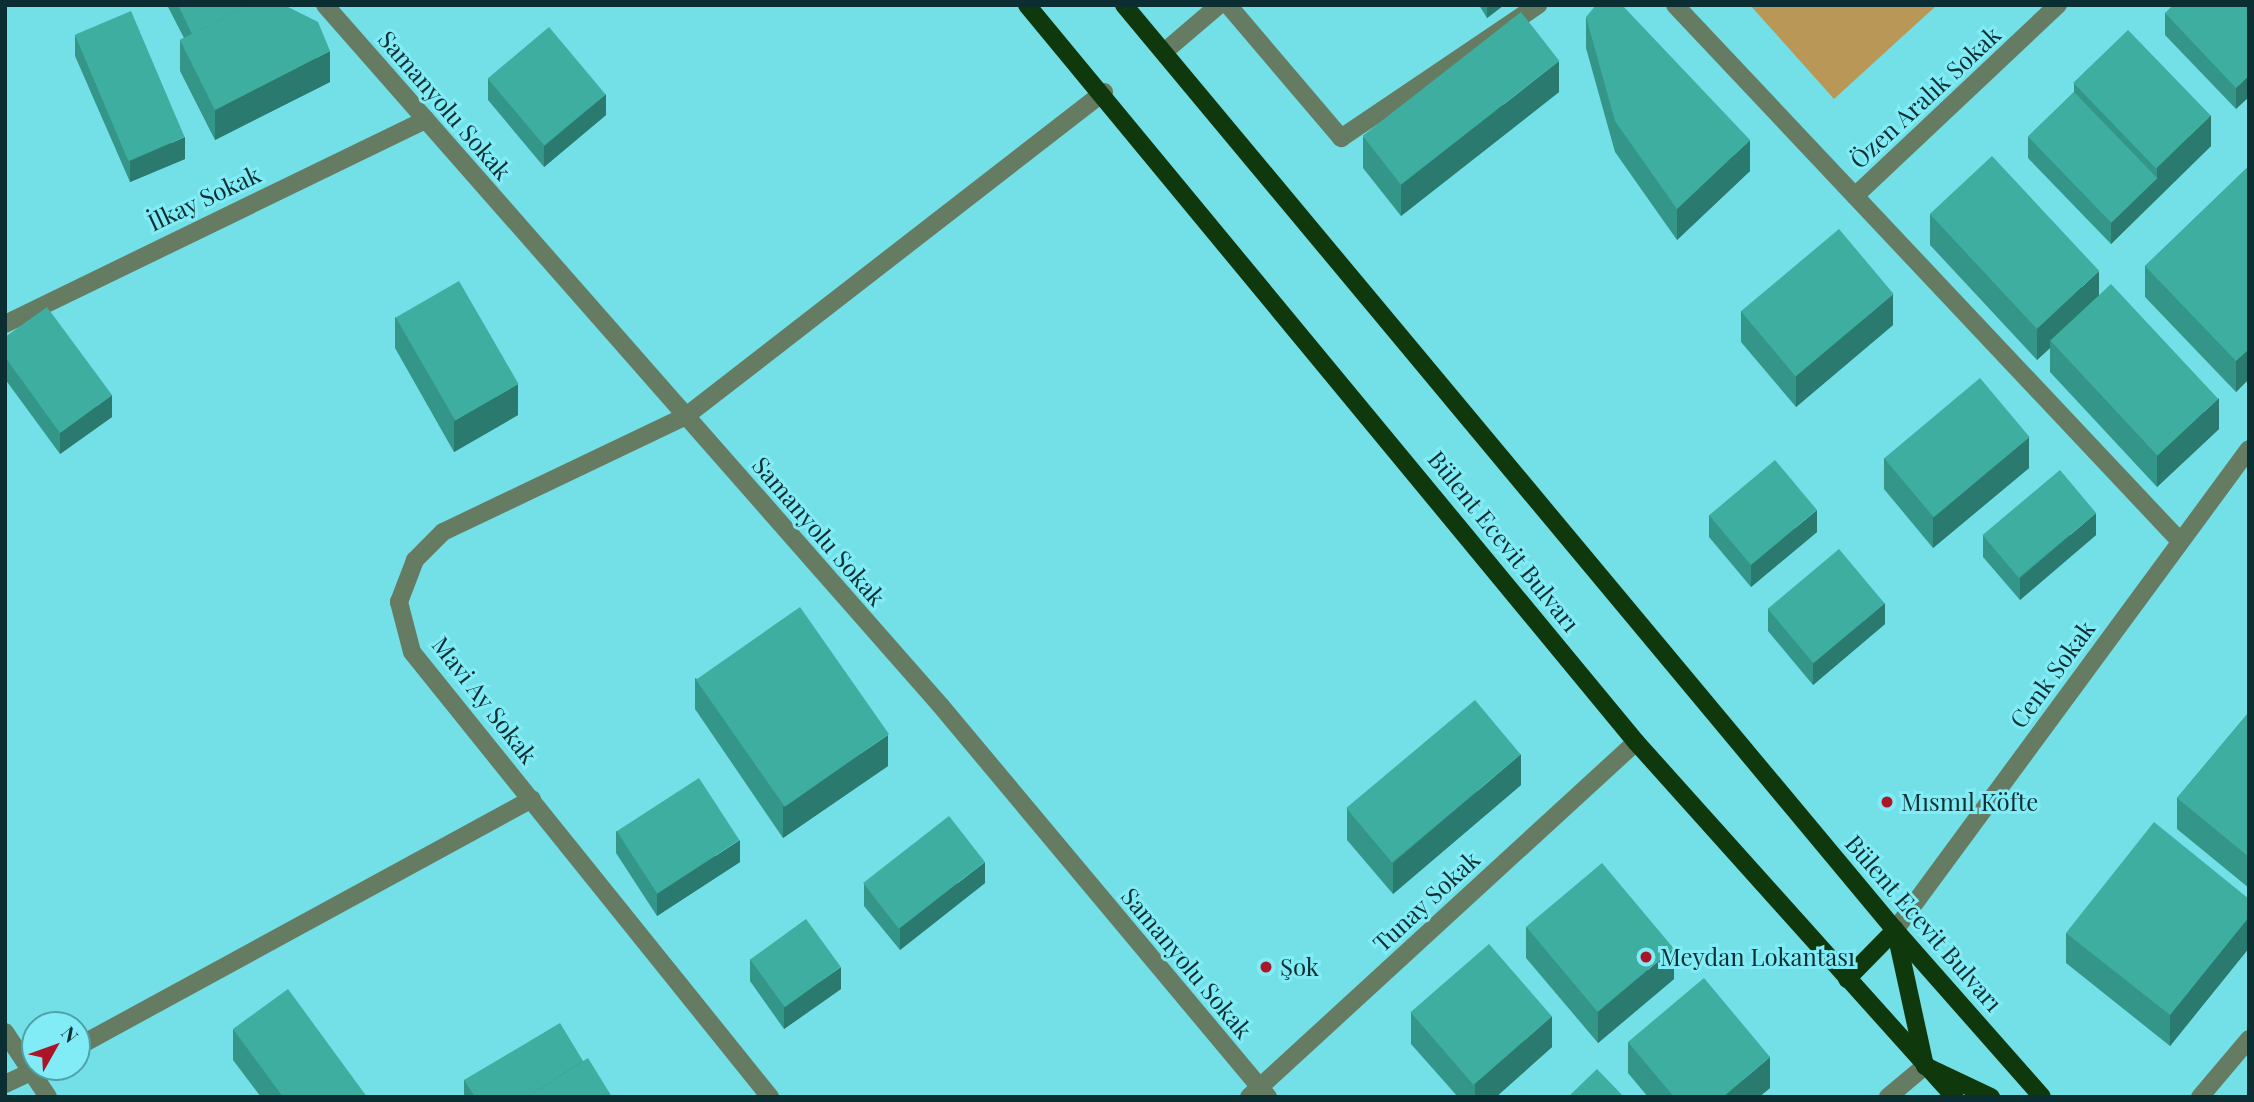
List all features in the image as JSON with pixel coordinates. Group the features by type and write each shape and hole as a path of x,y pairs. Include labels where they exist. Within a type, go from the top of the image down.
{"main road":[{"name":"Bülent Ecevit Bulvarı","path":"1027,5 1104,92 1636,742 1955,1097"},
{"name":"Bülent Ecevit Bulvarı","path":"1124,5 1895,930 2042,1097"},
{"path":"1847,979 1895,930"},
{"path":"1895,930 1925,1066 1992,1097"}],"street":[{"name":"Samanyolu Sokak","path":"325,5 941,706 1259,1094"},
{"path":"1164,52 1219,5"},
{"path":"1228,5 1341,138 1538,5"},
{"path":"1675,5 2180,541"},
{"path":"2030,5 2043,19"},
{"name":"Özen Aralık Sokak","path":"1856,196 2058,5"},
{"name":"Mavi Ay Sokak","path":"770,1097 412,652 399,603 415,560 443,532 686,416 1104,92"},
{"name":"İlkay Sokak","path":"5,324 426,120"},
{"name":"Cenk Sokak","path":"1895,930 2249,449"},
{"name":"Tunay Sokak","path":"1259,1094 1636,742"},
{"path":"91,1039 532,799"},
{"path":"5,1032 21,1051"},
{"path":"2200,1097 2249,1039"},
{"path":"1888,1097 1925,1066"},
{"path":"5,1084 21,1076"}],"shaded area":[{"path":"1750,5 1937,5 1834,99"}],"building":[{"path":"178,5 248,5 192,34"},
{"path":"248,5 284,5 318,22 330,51 215,110 180,40"},
{"path":"1596,5 1622,5 1750,140 1677,209 1615,121 1586,17"},
{"path":"2173,5 2249,5 2249,75 2236,88 2165,13"},
{"path":"131,11 185,137 128,161 75,35"},
{"path":"1521,12 1559,61 1401,185 1363,136"},
{"path":"549,27 606,94 544,146 488,78"},
{"path":"2128,30 2211,116 2156,168 2073,83"},
{"path":"2074,92 2157,178 2111,223 2028,136"},
{"path":"1992,156 2099,271 2037,329 1930,214"},
{"path":"2249,166 2249,349 2236,361 2145,266"},
{"path":"1839,229 1894,294 1796,376 1741,311"},
{"path":"459,281 518,384 455,421 396,318"},
{"path":"2111,284 2218,399 2157,455 2050,341"},
{"path":"47,307 112,395 60,433 5,357 5,337"},
{"path":"1980,378 2029,437 1934,517 1884,458"},
{"path":"1775,460 1817,510 1751,565 1709,515"},
{"path":"2060,470 2096,513 2019,578 1983,535"},
{"path":"1839,549 1885,603 1813,663 1768,609"},
{"path":"800,607 889,734 785,807 696,680"},
{"path":"1475,700 1521,754 1392,862 1346,808"},
{"path":"2249,712 2249,857 2177,798"},
{"path":"699,778 739,840 657,893 617,831"},
{"path":"949,816 985,862 899,929 863,883"},
{"path":"2154,822 2249,899 2249,917 2170,1015 2066,933"},
{"path":"1602,863 1673,948 1598,1012 1526,927"},
{"path":"806,919 841,967 785,1007 750,960"},
{"path":"1489,944 1552,1016 1473,1085 1411,1012"},
{"path":"1704,978 1770,1057 1723,1097 1674,1097 1628,1042"},
{"path":"288,989 367,1097 283,1097 233,1029"},
{"path":"560,1023 583,1061 527,1097 475,1097 464,1080"},
{"path":"588,1058 612,1097 527,1097"},
{"path":"1597,1069 1624,1097 1568,1097"}],"place":[{"name":"Mısmıl Köfte","path":"1887,802"},
{"name":"Meydan Lokantası","path":"1646,957"},
{"name":"Şok","path":"1266,967"}]}
